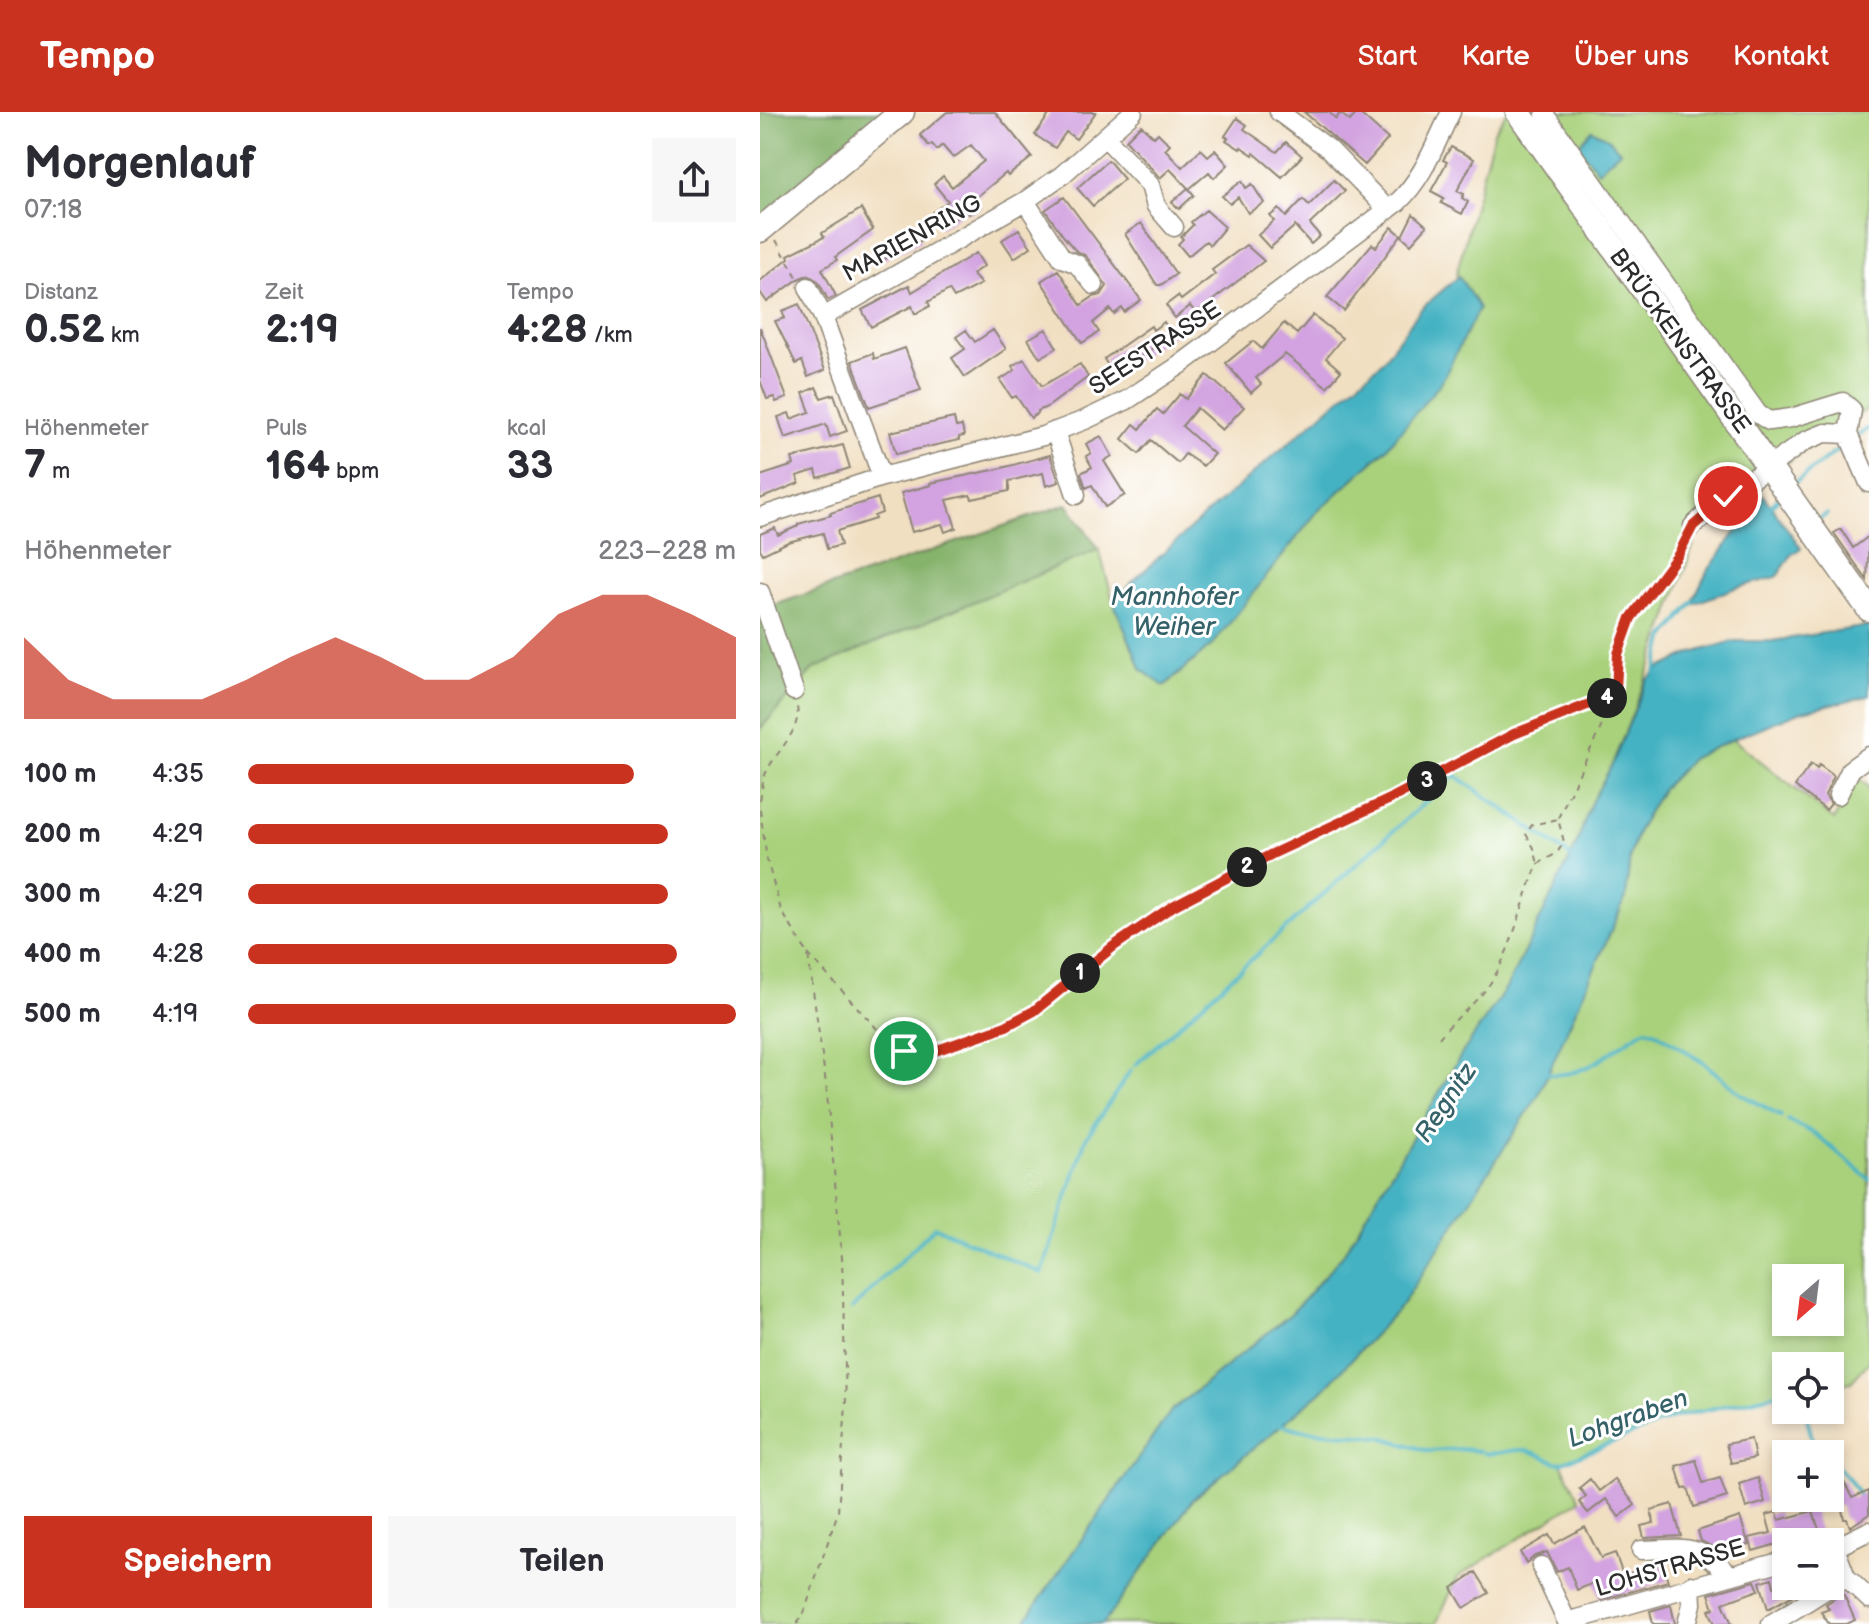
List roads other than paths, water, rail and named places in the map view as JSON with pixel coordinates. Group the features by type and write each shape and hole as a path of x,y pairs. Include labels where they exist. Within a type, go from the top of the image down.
{"main road":[{"path":"767,233 902,112"},
{"name":"BRÜCKENSTRASSE","path":"1518,112 1772,464 1867,602"}],"street":[{"name":"MARIENRING","path":"823,317 1025,201 1106,138 1133,112"},
{"path":"1279,112 1329,149 1388,210"},
{"name":"SEESTRASSE","path":"760,517 882,477 992,451 1055,431 1127,400 1167,374 1388,210 1413,188 1451,112"},
{"path":"1545,115 1758,414 1769,421 1791,418 1843,402 1852,410 1848,434 1869,483"},
{"path":"1106,138 1150,185 1156,206 1174,227"},
{"path":"1025,201 1062,258 1077,264 1094,285"},
{"path":"808,287 823,317 882,477"},
{"path":"1055,431 1076,495"},
{"path":"1693,526 1728,496 1805,441 1825,433 1848,434"},
{"path":"760,592 794,691"},
{"path":"1838,795 1851,769 1869,756"},
{"path":"1844,1543 1869,1531"},
{"path":"1641,1550 1694,1548 1716,1561 1730,1575"},
{"name":"LOHSTRASSE","path":"1541,1566 1565,1623 1772,1564"},
{"path":"1844,1573 1869,1599"},
{"path":"1771,1624 1846,1577"},
{"path":"1687,1624 1692,1604 1691,1585"}],"water":[{"path":"1592,130 1608,138 1620,151 1598,171 1578,146"},
{"name":"Mannhofer Weiher","path":"1459,276 1479,308 1442,381 1386,449 1317,512 1213,644 1164,686 1142,670 1114,604 1131,583 1204,516 1381,363 1421,309"},
{"path":"1763,495 1801,548 1792,554 1777,577 1735,588 1691,605 1707,572"},
{"name":"Regnitz","path":"1869,626 1869,696 1802,711 1733,739 1692,758 1662,789 1639,828 1630,855 1626,897 1538,1096 1401,1306 1322,1391 1194,1498 1103,1624 1023,1624 1171,1411 1292,1313 1342,1256 1463,1052 1507,987 1576,846 1591,803 1612,765 1647,680 1660,668 1692,653 1734,641 1772,641"}],"waterway":[{"path":"1859,435 1869,428"},
{"path":"1793,484 1842,447"},
{"path":"1767,510 1781,496"},
{"path":"1816,521 1827,514"},
{"path":"1655,676 1664,639 1694,601"},
{"path":"1135,1065 1455,775 1570,856"},
{"path":"1544,1073 1559,1074 1586,1068 1646,1029 1704,1063 1741,1094 1781,1116"},
{"path":"852,1309 935,1227 1042,1273 1086,1138 1131,1070"},
{"path":"1788,1120 1817,1135 1869,1179"},
{"name":"Lohgraben","path":"1484,1453 1528,1450 1561,1463 1675,1417 1772,1395"},
{"name":"Lohgraben","path":"1274,1423 1302,1430 1381,1437 1428,1451 1480,1451"},
{"name":"Lohgraben","path":"1808,1424 1814,1440"},
{"name":"Lohgraben","path":"1844,1474 1862,1499"}]}
